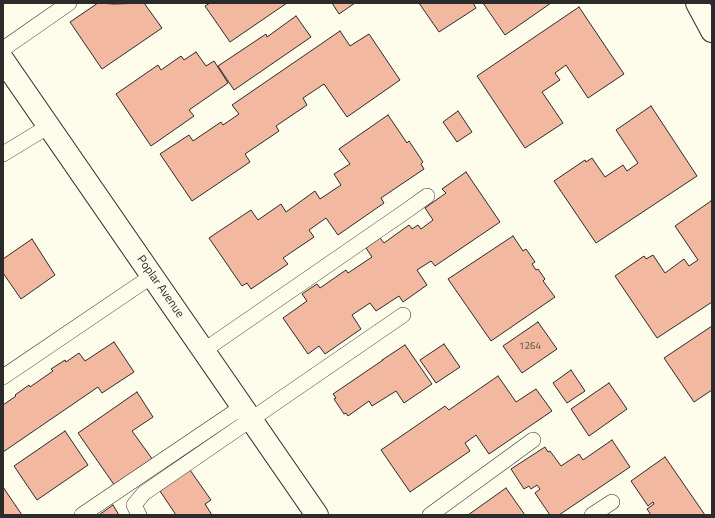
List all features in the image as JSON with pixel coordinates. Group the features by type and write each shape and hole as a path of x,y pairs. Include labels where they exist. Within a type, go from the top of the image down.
{"street":[{"path":"697,3 712,31"},
{"name":"Poplar Avenue","path":"3,60 317,515"}],"lane":[{"path":"3,49 69,3"},
{"path":"3,154 49,126"},
{"path":"204,351 427,196"},
{"path":"3,377 152,276"},
{"path":"82,515 403,315"},
{"path":"139,515 134,505 144,493 247,413"},
{"path":"430,515 533,440"},
{"path":"592,515 612,502"}],"building":[{"path":"98,3 144,3 162,28 102,69 70,22"},
{"path":"210,3 287,3 230,42 205,6"},
{"path":"332,3 355,3 339,14"},
{"path":"419,3 473,3 476,8 439,32"},
{"path":"483,3 551,3 505,35"},
{"path":"579,7 624,74 588,98 566,65 555,73 560,80 542,92 563,123 525,148 477,76"},
{"path":"296,16 311,37 234,90 218,66 266,34 267,37"},
{"path":"340,31 350,46 369,34 400,80 347,117 324,84 303,98 307,105 276,126 279,131 245,154 250,162 192,201 160,154 189,135 193,141 221,122 223,125 239,114 232,105"},
{"path":"196,52 206,66 214,61 228,83 189,110 194,116 151,146 116,94 158,65 161,70 181,56 184,60"},
{"path":"651,106 697,176 596,243 554,181 585,160 586,162 592,158 605,177 623,165 627,171 638,163 616,130"},
{"path":"458,111 472,132 457,142 443,122"},
{"path":"388,115 407,143 409,141 423,162 421,164 424,169 381,198 384,203 338,235 326,218 309,230 314,237 283,258 288,264 251,289 247,283 242,286 209,238 251,210 258,220 281,204 286,212 315,191 320,199 341,185 334,174 350,164 339,149"},
{"path":"466,172 500,222 435,266 431,261 417,270 427,285 403,302 399,296 376,311 370,303 352,315 361,329 325,354 319,346 308,354 283,318 307,301 302,294 317,284 320,288 346,270 348,273 372,257 366,248 380,238 384,243 409,225 412,229 418,225 421,229 433,220 425,208 446,193 442,189"},
{"path":"711,201 712,302 657,338 615,276 644,256 646,259 653,255 665,273 684,259 689,266 698,260 675,226"},
{"path":"513,236 523,251 526,249 535,262 532,264 536,270 538,269 545,279 543,281 555,297 491,341 448,279"},
{"path":"32,239 55,275 21,299 3,273 3,259"},
{"path":"538,322 557,349 522,373 503,346"},
{"path":"712,326 712,390 694,402 664,358"},
{"path":"114,342 134,372 102,393 98,387 3,452 3,405 29,385 30,387 53,371 51,369 65,360 66,362 79,353 85,361"},
{"path":"444,344 460,367 436,383 420,360"},
{"path":"405,345 432,384 404,403 396,391 372,406 369,401 348,416 346,413 344,414 334,399 336,398 333,394"},
{"path":"571,370 585,391 567,403 553,383"},
{"path":"498,376 516,402 536,389 552,411 489,454 476,435 465,443 470,451 410,492 381,450 445,406 449,410"},
{"path":"609,383 627,409 589,436 571,409"},
{"path":"137,392 153,417 132,431 153,460 115,486 78,433"},
{"path":"65,431 88,465 37,500 14,466"},
{"path":"612,440 630,467 559,515 550,515 535,493 540,489 537,485 531,489 529,486 524,489 511,469 545,447 548,452 550,451 561,466 579,454 583,460"},
{"path":"665,457 705,515 651,515 647,509 654,504 653,502 648,506 631,481"},
{"path":"190,470 211,500 205,504 212,515 176,515 160,491"},
{"path":"3,487 22,515 3,515"},
{"path":"506,488 525,515 468,515"},
{"path":"113,505 119,515 99,515"}]}
